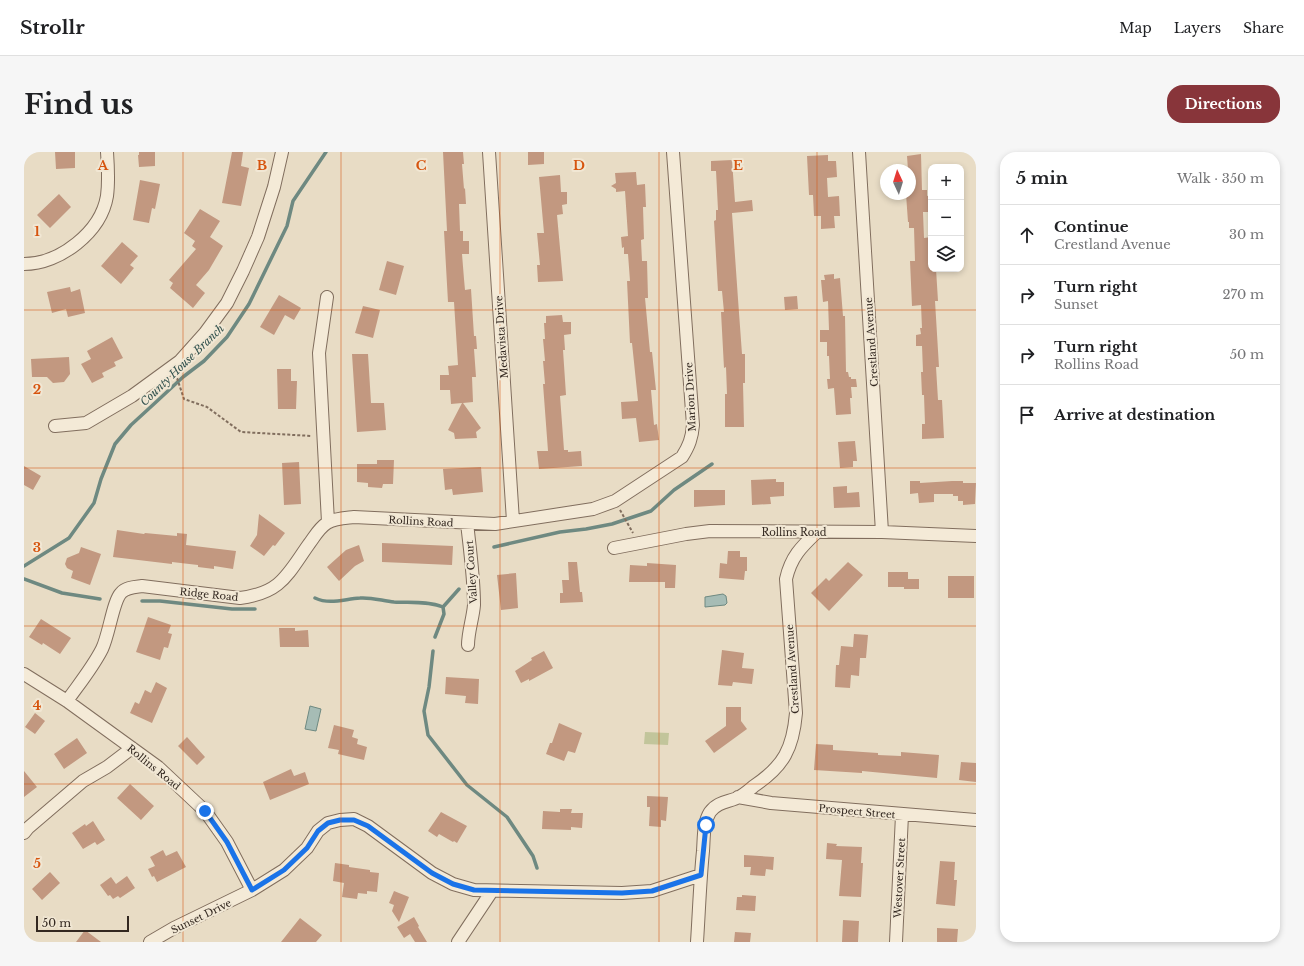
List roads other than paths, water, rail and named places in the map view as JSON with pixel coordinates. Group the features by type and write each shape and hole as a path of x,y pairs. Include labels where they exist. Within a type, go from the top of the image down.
{"street":[{"path":"24,264 49,260 68,250 87,235 100,214 107,197 107,152"},
{"path":"55,426 86,423 132,396 180,361 205,333 222,309 243,271 258,237 274,187 282,152"},
{"name":"Medavista Drive","path":"489,152 514,521"},
{"name":"Marion Drive","path":"514,521 593,509 615,500 682,457 689,446 693,425 673,152"},
{"name":"Crestland Avenue","path":"859,152 882,532"},
{"path":"327,297 319,353 328,522"},
{"name":"Rollins Road","path":"328,522 341,518 354,517 494,524 514,521"},
{"name":"Ridge Road","path":"67,701 102,649 109,634 116,604 121,592 131,587 142,586 240,598 256,596 271,590 285,578 320,528 328,522"},
{"name":"Valley Court","path":"467,523 474,595 474,608 468,636 468,645"},
{"name":"Rollins Road","path":"614,548 686,534 710,531 882,532 976,536"},
{"name":"Crestland Avenue","path":"697,942 706,825 710,812 719,804 729,799 738,797 773,772 783,759 791,744 795,729 796,713 786,579 789,566 801,547 817,532"},
{"name":"Rollins Road","path":"24,674 67,701 158,767 205,811 227,842 252,890"},
{"path":"24,833 82,781 107,767 132,748"},
{"name":"Prospect Street","path":"738,797 771,803 976,820"},
{"name":"Westover Street","path":"896,942 902,815"},
{"name":"Sunset Drive","path":"150,942 174,928 252,890 284,870 307,848 318,831 328,823 340,820 354,820 368,826 432,873 453,884 474,890 622,893 652,891 701,875"},
{"path":"458,942 492,891"}],"water":[{"path":"723,594 726,596 727,603 725,605 705,607 705,597"},
{"path":"310,706 321,709 316,731 305,729"}],"waterway":[{"name":"County House Branch","path":"24,566 69,538 94,503 101,479 115,444 131,425 183,377 204,361 227,337 249,304 287,226 293,201 326,152"},
{"path":"494,547 560,532 612,524 651,511 674,490 712,464"},
{"path":"24,579 62,593 100,599"},
{"path":"443,607 459,589"},
{"path":"315,598 326,601 368,598 394,602 437,605 443,607 444,614 435,637"},
{"path":"142,601 160,601 232,609 255,609"},
{"path":"433,651 429,687 424,711 428,735 467,785 507,817 533,856 537,868"}]}
